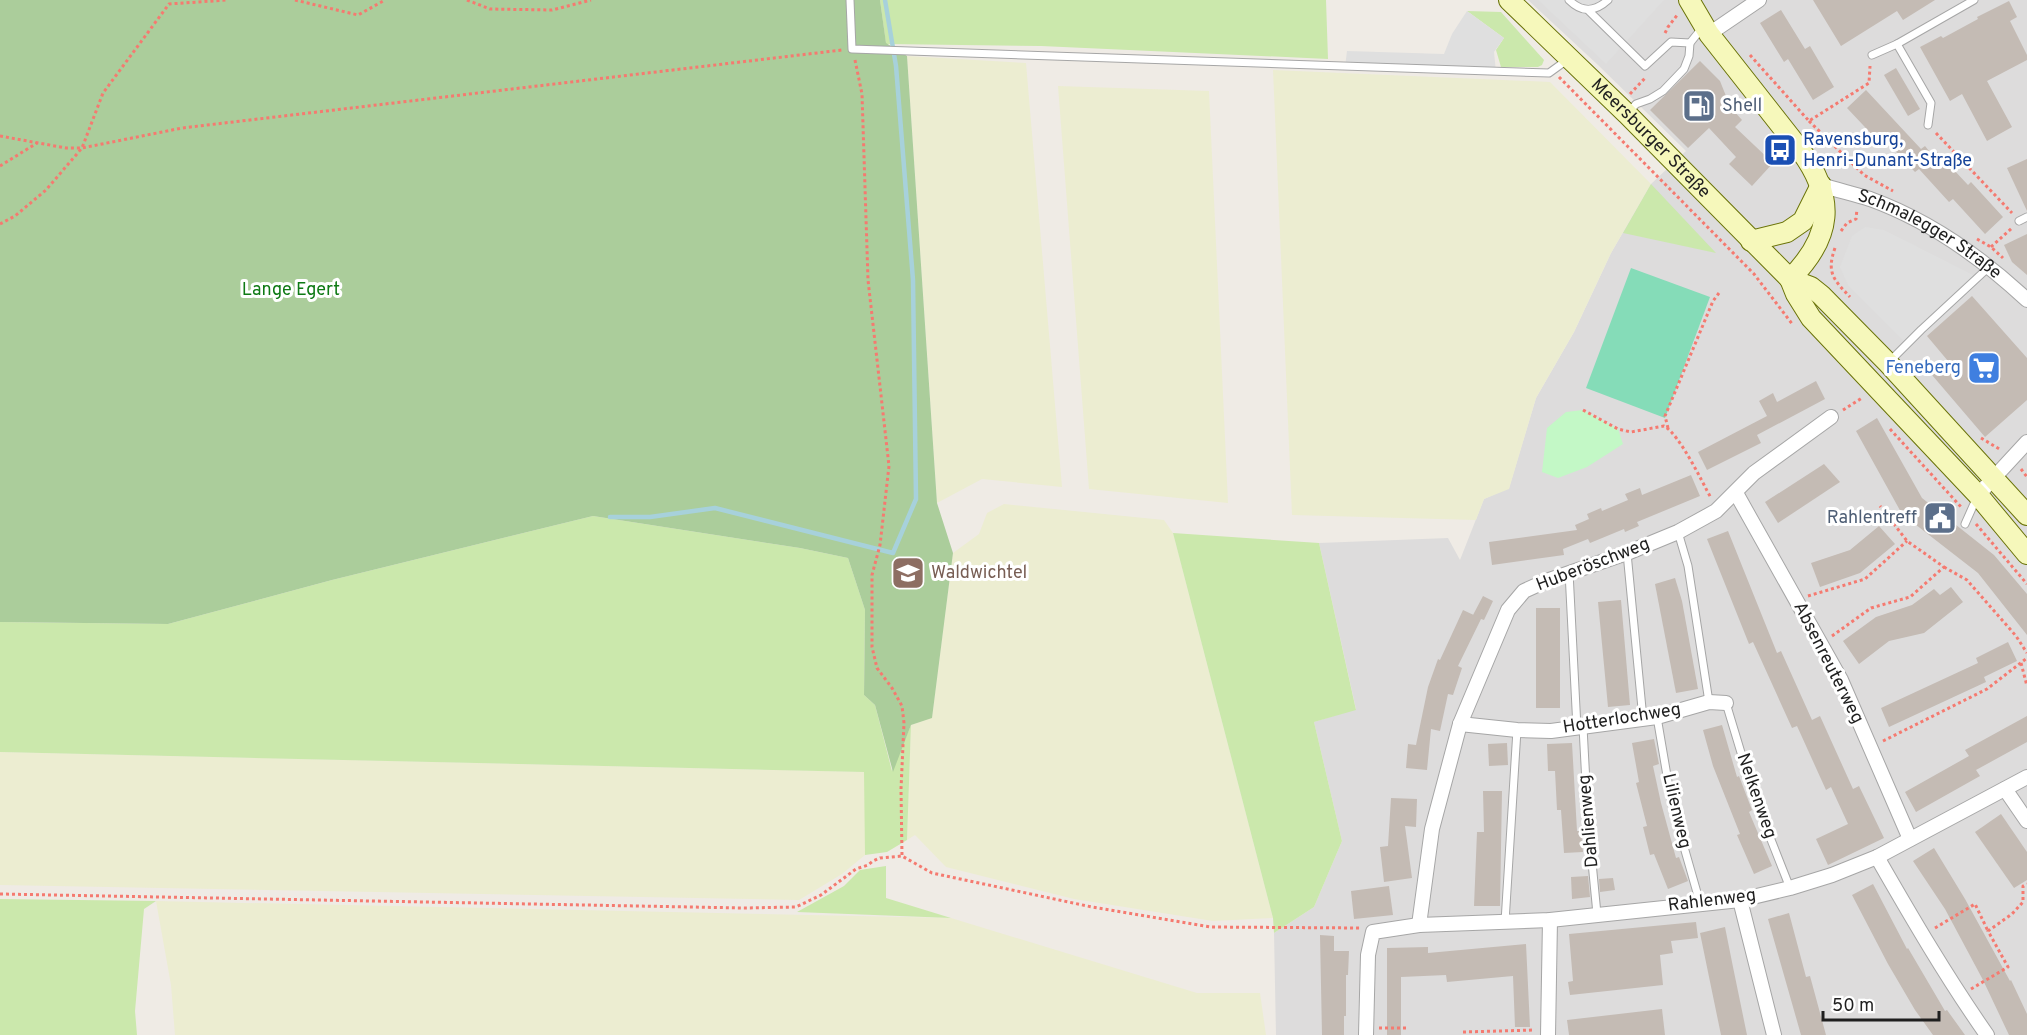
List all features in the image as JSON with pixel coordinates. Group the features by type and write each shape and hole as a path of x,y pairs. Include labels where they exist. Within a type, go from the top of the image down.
{"street":[{"name":"Meersburger Straße","path":"1509,0 1561,64 1627,114 1790,279 1811,287 1821,295 1888,363 2027,515"},
{"name":"Schmalegger Straße","path":"1689,0 1706,30 1801,151 1821,185 1825,213 1819,241 1808,259 1790,279"},
{"path":"1706,30 1758,0"},
{"name":"Schmalegger Straße","path":"1821,185 1872,200 1941,233 1989,267 2027,300"},
{"path":"1751,241 1787,232 1803,221 1821,185"},
{"name":"Meersburger Straße","path":"1790,279 1796,294 1811,318 1978,495 2027,554"},
{"name":"Huberöschweg","path":"1419,925 1432,829 1460,724 1508,610 1524,591 1546,580 1627,553 1678,532 1718,510 1754,473 1831,417"},
{"path":"1978,495 2027,442"},
{"name":"Absenreuterweg","path":"1736,493 1841,680 1910,839"},
{"name":"Hotterlochweg","path":"1460,724 1517,730 1580,728 1650,718 1709,702 1726,703"},
{"name":"Rahlenweg","path":"1373,932 1419,925 1550,920 1740,900 1832,875 1877,857 2027,777"},
{"path":"2005,789 2027,821"},
{"path":"1877,857 1959,996 1987,1035"},
{"path":"1740,900 1774,1035"},
{"path":"1548,1032 1550,920"},
{"path":"1366,1031 1368,956 1373,932"}],"lane":[{"path":"850,0 852,49 1549,74 1561,64"},
{"path":"1569,0 1574,5 1589,11 1645,66 1671,42 1690,43 1706,30"},
{"path":"1589,11 1600,8 1608,0"},
{"path":"1872,55 1897,44 1974,0"},
{"path":"1627,114 1636,104 1663,91 1684,69 1689,56 1690,43"},
{"path":"1897,44 1931,103 1928,125"},
{"path":"1888,363 1989,267"},
{"path":"1965,524 1978,495"},
{"path":"1678,532 1688,566 1709,702"},
{"name":"Lilienweg","path":"1627,553 1650,718 1700,903"},
{"name":"Dahlienweg","path":"1569,573 1597,914"},
{"name":"Nelkenweg","path":"1726,703 1755,799 1790,888"},
{"path":"1505,922 1517,730"}],"path":[{"path":"0,224 15,216 46,190 82,148 103,93 169,4 227,0"},
{"path":"295,0 358,15 385,0"},
{"path":"467,0 490,9 552,10 591,0"},
{"path":"0,136 66,148 82,148 182,128 852,49 862,93 868,280 889,466 880,545 872,575 872,647 878,668 902,706 904,723 902,856"},
{"path":"1747,52 1809,121 1869,83 1872,55"},
{"path":"1561,64 1754,274"},
{"path":"1928,125 2023,219 1991,247"},
{"path":"0,166 39,142"},
{"path":"1841,231 1847,223 1856,219"},
{"path":"1718,510 1683,448 1668,428 1665,416 1713,301 1719,293"},
{"path":"1831,417 1862,398"},
{"path":"1583,410 1618,429 1631,432 1664,426 1668,428"},
{"path":"1880,506 1907,542 1967,580 2016,636 2027,653"},
{"path":"1991,541 2027,584"},
{"path":"1796,599 1865,579 1907,542"},
{"path":"1821,644 1871,608 1910,597 1944,567"},
{"path":"1869,748 1987,689 2027,658"},
{"path":"2021,663 2027,686"},
{"path":"0,894 732,908 796,907 821,896 856,870 873,861 902,856 932,873 1092,907 1211,927 1358,927 1373,932"},
{"path":"1988,931 2012,914 2024,902 2023,886 2027,884"},
{"path":"1922,936 1975,904 2008,967 1959,996"},
{"path":"1366,1031 1407,1028"},
{"path":"1463,1032 1548,1032"}],"shaded area":[{"path":"1528,0 2027,0 2027,1035 1276,1035 1274,933 1314,907 1342,841 1314,722 1356,709 1319,543 1448,538 1460,560 1484,499 1509,488 1536,398 1574,332 1611,253 1651,184 1686,151"},
{"path":"1538,0 1664,0 1606,64"},
{"path":"1467,11 1504,38 1494,52 1496,72 1345,67 1347,51 1444,54 1452,34"},
{"path":"1865,227 1884,230 1983,280 1910,347 1848,285 1840,267 1852,236"}],"green space":[{"name":"Lange Egert","path":"0,0 880,0 886,43 907,56 937,503 953,553 932,718 911,725 893,772 875,705 864,695 865,610 848,558 800,548 593,516 332,580 168,624 0,622"},
{"path":"880,0 1326,0 1328,59 1041,46 886,44"},
{"path":"1467,11 1501,12 1544,60 1542,65 1538,67 1501,67 1496,50 1504,38"},
{"path":"907,56 1026,63 1062,487 982,479 937,503"},
{"path":"1273,70 1550,82 1651,184 1611,253 1574,332 1536,398 1509,489 1484,499 1476,520 1292,515"},
{"path":"1058,86 1209,91 1228,503 1089,489"},
{"path":"1651,184 1716,253 1623,233"},
{"path":"1631,268 1710,297 1665,418 1586,388"},
{"path":"1583,410 1618,429 1623,444 1587,467 1558,478 1542,472 1547,428 1566,412"},
{"path":"1004,504 1164,520 1173,533 1273,918 1213,921 1074,899 946,867 915,835 907,840 911,725 932,717 953,553 979,534 987,513"},
{"path":"593,516 800,548 848,558 865,610 864,695 875,705 892,771 911,725 907,840 887,852 865,855 864,772 0,752 0,622 168,624 332,580"},
{"path":"1173,533 1319,543 1356,710 1314,722 1342,841 1314,907 1274,933 1273,918"},
{"path":"0,752 865,772 865,855 842,874 799,900 0,885"},
{"path":"886,866 886,898 951,918 797,912 844,886 860,870"},
{"path":"0,899 156,901 144,909 135,1011 137,1035 0,1035"},
{"path":"156,901 951,918 1197,993 1260,993 1266,1035 175,1035 171,985"}],"building":[{"path":"1813,0 1935,0 1903,20 1897,11 1841,46"},
{"path":"2009,1 2017,17 2010,21 2027,55 2027,60 1987,81 2012,127 1987,141 1962,94 1950,101 1920,47 1941,36 1943,38"},
{"path":"1781,10 1805,49 1810,46 1834,87 1813,100 1788,59 1784,62 1760,23"},
{"path":"1700,61 1720,81 1726,96 1723,99 1742,120 1735,127 1773,163 1752,186 1729,164 1736,157 1709,128 1688,148 1650,110"},
{"path":"1896,68 1920,109 1908,116 1884,75"},
{"path":"1866,90 1921,149 1925,146 1933,156 1937,152 1968,185 1971,182 2003,217 1985,234 1953,199 1949,202 1919,169 1915,172 1883,138 1879,142 1847,108"},
{"path":"2027,159 2027,211 2007,168"},
{"path":"2027,234 2027,275 2012,262 2004,245"},
{"name":"Feneberg","path":"1972,296 2027,358 2027,400 1985,437 1932,375 1948,361 1927,336"},
{"path":"1816,381 1825,399 1757,435 1761,443 1707,470 1698,452 1767,416 1759,401 1773,393 1777,402"},
{"path":"1877,418 1922,498 1994,555 2027,594 2027,635 1978,573 1902,514 1856,431"},
{"path":"1824,464 1840,482 1778,523 1765,502"},
{"path":"1691,475 1700,496 1637,522 1639,526 1625,532 1624,529 1590,543 1588,539 1563,549 1564,555 1492,565 1489,542 1577,530 1575,525 1589,519 1587,514 1601,508 1602,511 1628,500 1625,494 1640,488 1642,495"},
{"path":"1879,526 1895,544 1860,573 1820,587 1811,563 1850,550"},
{"path":"1728,531 1777,653 1781,651 1812,720 1820,716 1853,789 1859,786 1884,838 1828,865 1816,839 1848,824 1831,787 1826,790 1797,726 1792,728 1753,642 1749,644 1707,539"},
{"path":"1675,578 1682,601 1698,689 1676,693 1655,584"},
{"path":"1951,587 1963,602 1924,633 1889,641 1859,664 1843,641 1876,617 1912,605 1934,589 1940,595"},
{"path":"1483,596 1493,601 1484,620 1481,619 1458,666 1462,668 1453,695 1448,694 1440,731 1431,729 1427,770 1406,768 1408,744 1416,745 1428,687 1438,659 1440,660 1463,610 1473,615"},
{"path":"1621,600 1630,705 1608,707 1598,602"},
{"path":"1536,608 1560,608 1560,708 1536,708"},
{"path":"2008,642 2017,661 1984,677 1986,682 1889,727 1881,708 1978,663 1976,658"},
{"path":"2027,716 2027,742 1976,770 1980,776 1916,812 1905,792 1969,756 1965,750"},
{"path":"1722,725 1737,777 1739,776 1752,810 1749,812 1772,866 1754,874 1737,835 1740,834 1713,766 1703,730"},
{"path":"1654,739 1659,764 1653,766 1661,803 1676,858 1679,857 1688,881 1668,889 1654,854 1650,855 1643,827 1647,826 1636,783 1639,782 1632,743"},
{"path":"1507,743 1508,765 1489,766 1488,744"},
{"path":"1572,743 1577,831 1581,831 1583,852 1564,853 1561,810 1557,810 1555,771 1548,771 1547,744"},
{"path":"1483,791 1502,791 1500,906 1474,906 1477,832 1484,832"},
{"path":"1391,798 1417,799 1416,827 1405,826 1412,878 1384,882 1380,847 1388,846"},
{"path":"2001,814 2027,852 2027,880 2014,888 1975,832"},
{"path":"1934,848 2011,980 2027,1014 2027,1035 2009,1035 1945,909 1913,861"},
{"path":"1588,876 1590,897 1572,899 1571,877"},
{"path":"1613,878 1615,890 1600,892 1599,879"},
{"path":"1873,884 1907,949 1945,1011 1947,1010 1965,1035 1933,1035 1915,1010 1852,895"},
{"path":"1389,886 1393,915 1354,919 1351,891"},
{"path":"1789,913 1806,977 1810,976 1826,1035 1801,1035 1768,919"},
{"path":"1696,922 1698,938 1671,941 1673,953 1660,955 1663,985 1570,995 1568,982 1573,981 1569,934"},
{"path":"1725,927 1747,1035 1721,1035 1700,933"},
{"path":"1320,935 1334,936 1334,951 1349,951 1344,1035 1322,1035"},
{"path":"1526,944 1530,1027 1515,1027 1513,976 1447,982 1446,975 1401,977 1401,1035 1387,1035 1387,948 1428,947 1428,953"},
{"path":"1662,1009 1665,1035 1569,1035 1567,1020"}],"waterway":[{"path":"610,517 650,517 715,508 893,553 916,499 913,280 896,66 885,0"}],"place":[{"name":"Shell","path":"1699,106"},
{"name":"Ravensburg, Henri-Dunant-Straße","path":"1780,150"},
{"name":"Feneberg","path":"1984,368"},
{"name":"Rahlentreff","path":"1940,518"},
{"name":"Waldwichtel","path":"908,573"}]}
